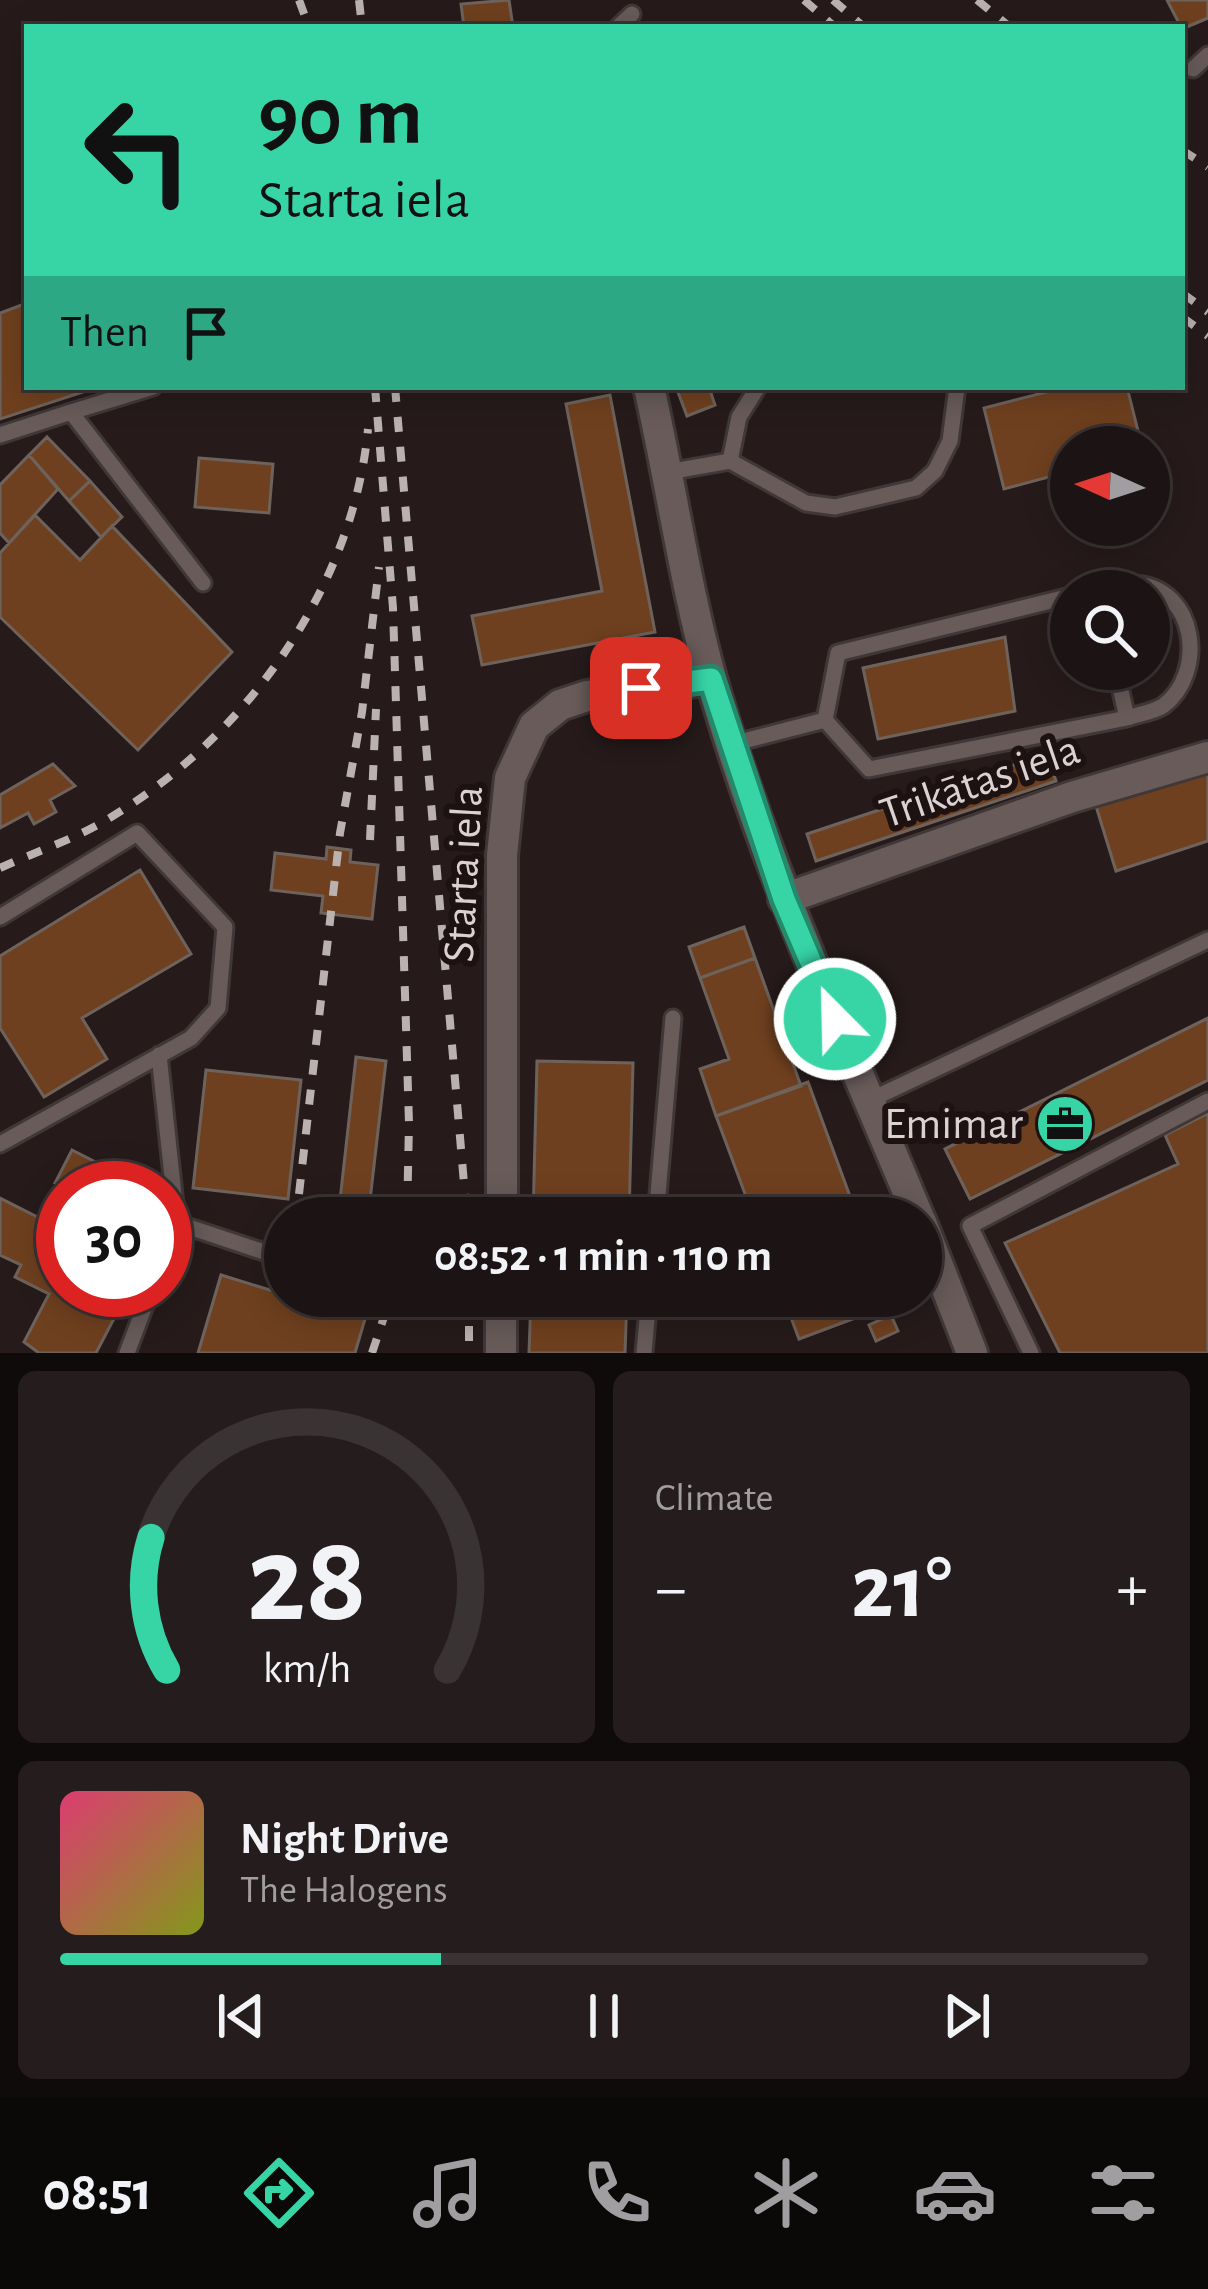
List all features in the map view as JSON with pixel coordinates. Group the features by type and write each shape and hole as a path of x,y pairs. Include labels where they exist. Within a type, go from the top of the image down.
{"street":[{"path":"650,390 711,679 732,744 784,899 910,1197"},
{"name":"Starta iela","path":"502,1197 502,855 510,778 534,726 560,705 587,695 711,679"},
{"name":"Trikātas iela","path":"784,899 1072,797 1208,757"},
{"path":"942,1273 974,1351"},
{"path":"500,1353 501,1317"}],"lane":[{"path":"621,24 632,14"},
{"path":"1192,69 1208,55"},
{"path":"0,435 143,390"},
{"path":"730,460 739,416 756,390"},
{"path":"668,472 730,460 806,503 835,507 916,488 935,471 950,441 957,390"},
{"path":"70,412 203,583"},
{"path":"825,720 838,653 1050,601"},
{"path":"825,720 869,769 1127,718 1161,707 1182,684 1190,648 1187,624 1170,602"},
{"path":"1121,690 1127,718"},
{"path":"732,744 825,720"},
{"path":"0,917 137,833 225,927 218,1008 191,1038 0,1144"},
{"path":"870,1100 1208,940"},
{"path":"658,1197 673,1018"},
{"path":"159,1055 170,1161"},
{"path":"1031,1353 970,1226 1208,1101"},
{"path":"192,1228 264,1251"},
{"path":"127,1353 141,1317"},
{"path":"644,1353 647,1317"}],"building":[{"path":"509,0 513,24 464,24 461,4"},
{"path":"1167,0 1208,0 1208,18 1185,28"},
{"path":"24,304 24,390 89,390 0,419 0,313"},
{"path":"677,390 710,390 715,405 687,416"},
{"path":"1054,390 1128,390 1137,426 1050,426 1050,477 1004,489 984,408"},
{"path":"610,395 655,632 482,665 472,616 602,591 566,404"},
{"path":"47,437 90,481 69,501 29,455"},
{"path":"29,455 58,489 9,543 0,533 0,485"},
{"path":"199,458 273,464 269,513 195,507"},
{"path":"90,481 122,517 101,537 69,501"},
{"path":"35,515 80,560 112,526 232,652 138,750 0,617 0,553"},
{"path":"1005,637 1015,711 878,739 863,668"},
{"path":"1047,754 1056,781 816,861 807,834"},
{"path":"53,764 75,786 50,800 56,812 34,824 28,813 0,828 0,795"},
{"path":"1208,767 1208,841 1116,871 1095,803"},
{"path":"327,847 351,850 350,862 378,865 372,919 321,913 323,896 271,890 275,853 326,859"},
{"path":"140,870 191,954 82,1018 107,1059 44,1097 0,1028 0,956"},
{"path":"744,927 755,958 700,978 689,947"},
{"path":"755,958 801,1086 716,1116 700,1069 729,1059 700,978"},
{"path":"1208,1018 1208,1080 970,1199 945,1149"},
{"path":"356,1057 386,1061 370,1197 340,1197"},
{"path":"537,1061 633,1063 630,1197 534,1197"},
{"path":"206,1070 301,1080 288,1197 193,1188"},
{"path":"808,1082 850,1197 746,1197 716,1116"},
{"path":"1208,1113 1208,1353 1060,1353 1005,1243 1178,1164 1165,1135"},
{"path":"72,1150 94,1161 66,1161"},
{"path":"0,1198 36,1216 36,1288 15,1277 21,1265 0,1255"},
{"path":"221,1275 264,1288 264,1317 365,1319 355,1353 198,1353"},
{"path":"37,1317 115,1317 96,1353 39,1353 24,1342"},
{"path":"530,1317 626,1317 625,1353 529,1353"},
{"path":"791,1317 858,1317 799,1339"},
{"path":"892,1317 898,1331 876,1341 869,1325"}],"railway":[{"path":"299,0 308,24"},
{"path":"359,0 362,24"},
{"path":"804,0 832,24"},
{"path":"833,0 861,24"},
{"path":"977,0 1006,24"},
{"path":"1185,152 1208,167"},
{"path":"1185,295 1208,312"},
{"path":"1185,319 1208,336"},
{"path":"375,390 393,608 407,1197"},
{"path":"395,390 465,1197"},
{"path":"0,868 95,826 158,786 247,702 284,654 340,546 358,488 368,429"},
{"path":"299,1194 340,833 362,712 379,567"},
{"path":"370,840 376,709"},
{"path":"372,1353 384,1317"},
{"path":"469,1317 469,1353"}],"place":[{"name":"Emimar","path":"1065,1124"}],"route":[{"path":"641,688 711,679 784,899 835,1019"}]}
